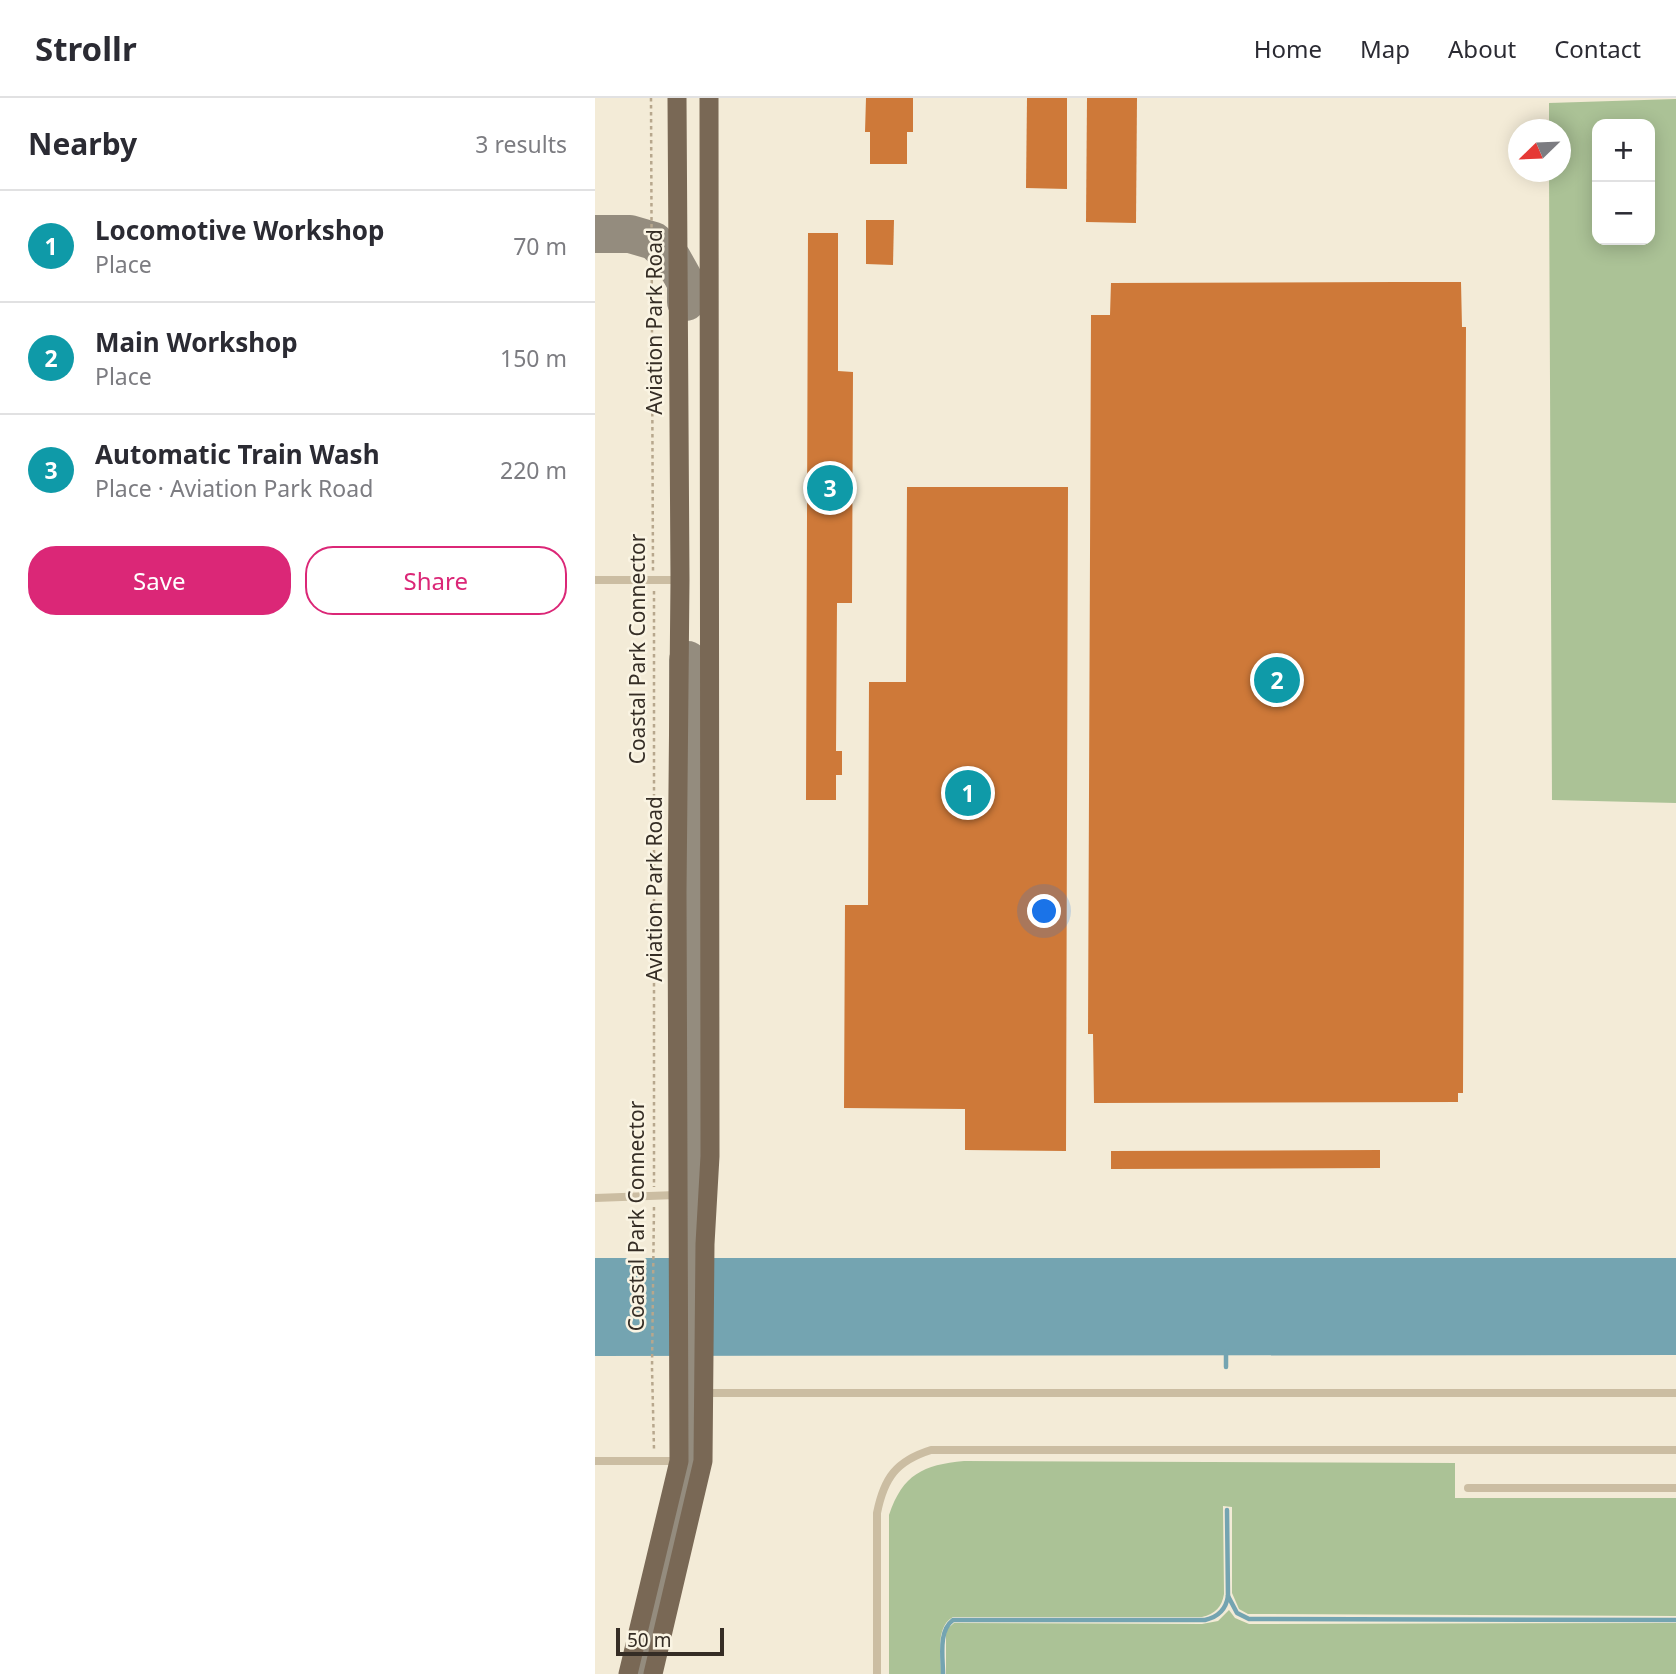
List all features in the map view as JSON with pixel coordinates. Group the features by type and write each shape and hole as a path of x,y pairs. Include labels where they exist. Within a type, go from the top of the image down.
{"main road":[{"name":"Aviation Park Road","path":"628,1674 679,1461 677,892 680,580 677,98"},
{"path":"653,1674 703,1461 705,1244 710,1156 709,98"}],"lane":[{"path":"595,580 680,580"},
{"path":"595,1198 679,1195"},
{"path":"704,1393 1676,1393"},
{"path":"877,1674 877,1513 881,1495 889,1478 900,1465 913,1456 931,1450 1676,1450"},
{"path":"595,1461 679,1461"},
{"path":"1468,1488 1676,1488"}],"path":[{"name":"Coastal Park Connector","path":"651,98 654,1461"}],"green space":[{"path":"1676,99 1676,803 1552,800 1549,182 1571,182 1571,119 1549,119 1549,103"},
{"path":"964,1461 1455,1463 1455,1498 1676,1498 1676,1616 1248,1614 1239,1609 1232,1593 1232,1507 1223,1506 1224,1594 1222,1603 1211,1614 1202,1617 953,1617 941,1634 941,1674 889,1674 889,1515 901,1490 916,1474 937,1465"},
{"path":"1229,1610 1235,1618 1249,1624 1676,1623 1676,1674 946,1674 946,1634 947,1629 954,1623 1202,1624 1218,1621"}],"water":[{"path":"595,1258 1676,1258 1676,1355 595,1356"}],"building":[{"path":"866,98 913,98 913,132 907,132 907,164 870,164 870,132 865,132"},
{"path":"1027,98 1067,98 1067,189 1026,188"},
{"path":"1087,98 1137,98 1136,223 1086,222"},
{"path":"866,220 894,220 893,265 866,264"},
{"path":"808,233 838,233 838,371 853,372 852,603 837,603 836,751 842,751 842,775 836,775 836,800 806,800"},
{"path":"1461,282 1462,327 1466,327 1463,1093 1458,1093 1458,1102 1094,1103 1093,1034 1088,1034 1091,315 1110,315 1111,283"},
{"path":"907,487 1068,487 1066,1151 965,1150 965,1109 844,1108 845,905 868,905 869,682 906,682"},
{"path":"1380,1150 1380,1168 1111,1169 1111,1151"}],"waterway":[{"path":"1226,1351 1226,1367"},
{"path":"943,1674 943,1637 953,1620 1205,1620 1214,1617 1221,1612 1228,1596 1227,1510"},
{"path":"1228,1596 1237,1613 1249,1619 1676,1620"}],"taxiway":[{"path":"595,234 630,234 654,241 672,258 686,283 686,302"},
{"path":"640,1674 690,1463 688,660"}],"place":[{"name":"Automatic Train Wash","path":"830,488"},
{"name":"Main Workshop","path":"1277,680"},
{"name":"Locomotive Workshop","path":"968,793"}]}
